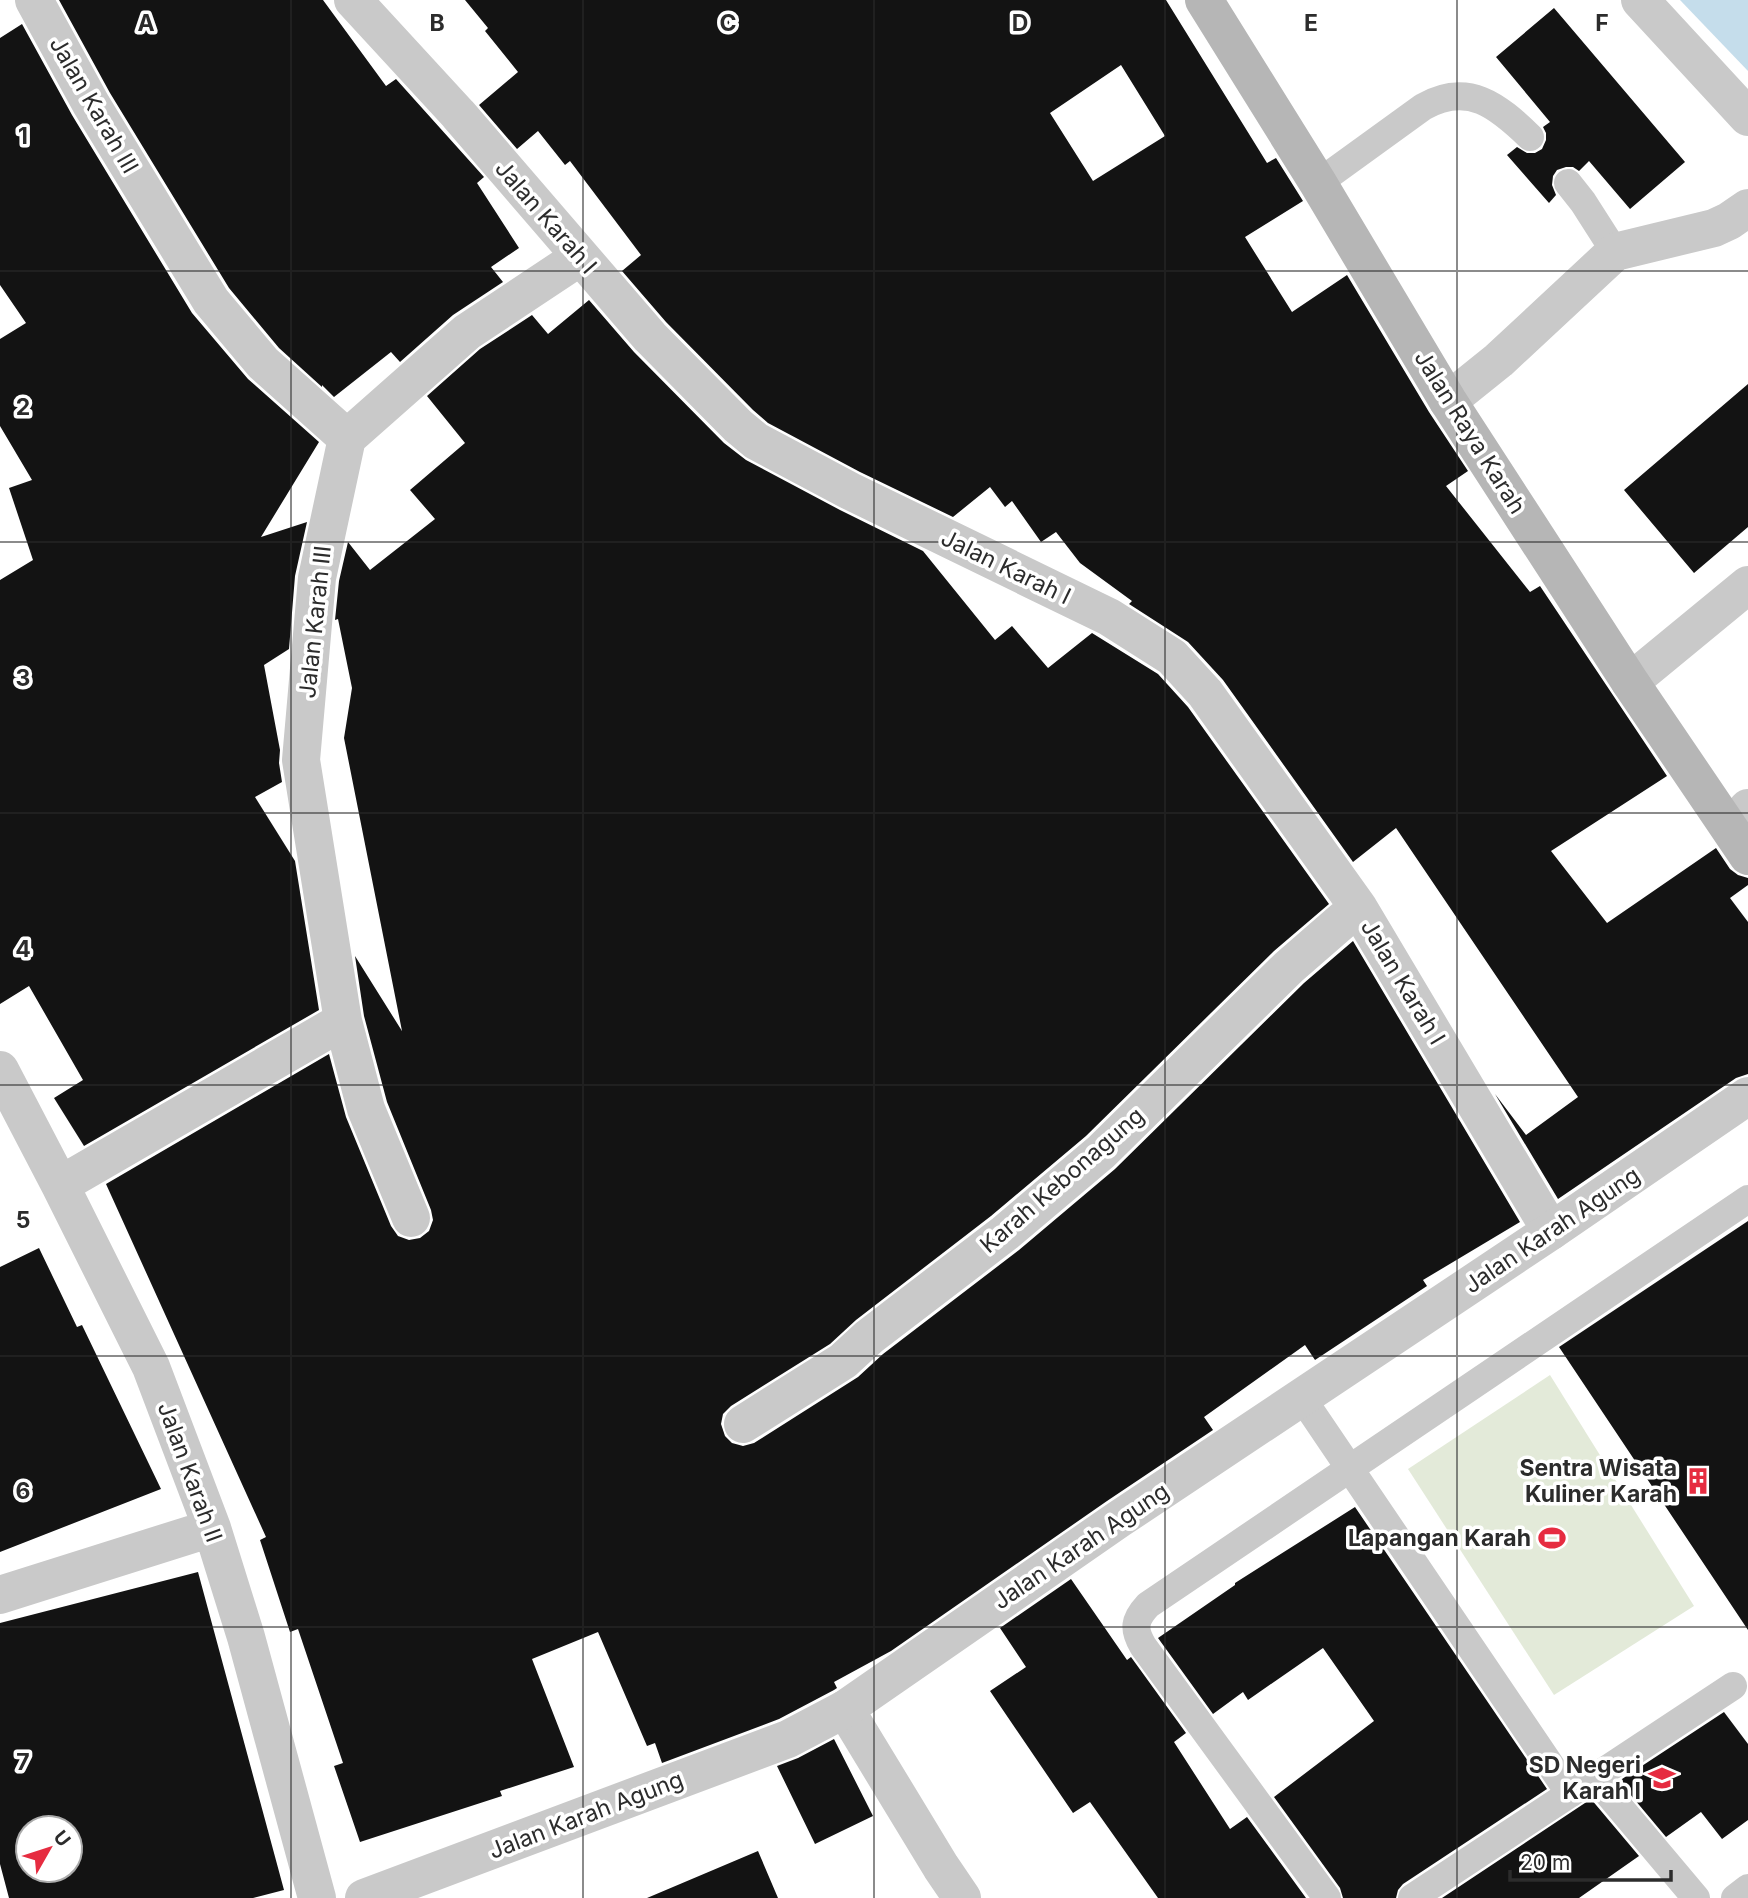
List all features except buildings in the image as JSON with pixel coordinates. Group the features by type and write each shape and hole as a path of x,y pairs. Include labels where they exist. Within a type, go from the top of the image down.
{"main road":[{"name":"Jalan Raya Karah","path":"1204,0 1318,183 1448,401 1630,682 1742,831"}],"street":[{"name":"Jalan Karah III","path":"34,0 91,104 211,301 263,363 347,438 317,578 301,760 343,1021 366,1109 411,1218"},
{"name":"Jalan Karah I","path":"353,0 458,114 650,337 756,441 850,491 1109,617 1172,657 1205,693 1358,907 1551,1231"},
{"path":"1640,0 1748,117"},
{"path":"1448,401 1499,360 1615,251 1714,228 1748,208"},
{"path":"347,438 467,332 580,257"},
{"path":"1630,682 1748,585"},
{"name":"Karah Kebonagung","path":"743,1424 843,1361 1101,1152 1289,967 1358,907"},
{"path":"60,1185 343,1021"},
{"name":"Jalan Karah II","path":"0,1070 151,1367 212,1528 246,1637 317,1898"},
{"name":"Jalan Karah Agung","path":"363,1898 788,1739 845,1709 1119,1519 1748,1096"},
{"path":"0,1595 212,1528"},
{"path":"845,1709 962,1898"}],"lane":[{"path":"1318,183 1423,107 1454,96 1482,100 1508,116 1530,138"},
{"path":"1568,183 1615,251"},
{"path":"1327,1898 1143,1646 1136,1626 1143,1611 1748,1199"},
{"path":"1302,1398 1570,1794"},
{"path":"1412,1898 1733,1686"},
{"path":"1595,1778 1696,1898"},
{"path":"1735,1898 1748,1888"}],"green space":[{"name":"Lapangan Karah","path":"1550,1375 1694,1606 1554,1695 1408,1469"}],"water":[{"path":"1680,0 1748,0 1748,71"}],"place":[{"name":"Sentra Wisata Kuliner Karah","path":"1698,1481"},
{"name":"Lapangan Karah","path":"1552,1538"},
{"name":"SD Negeri Karah I","path":"1662,1778"}]}
